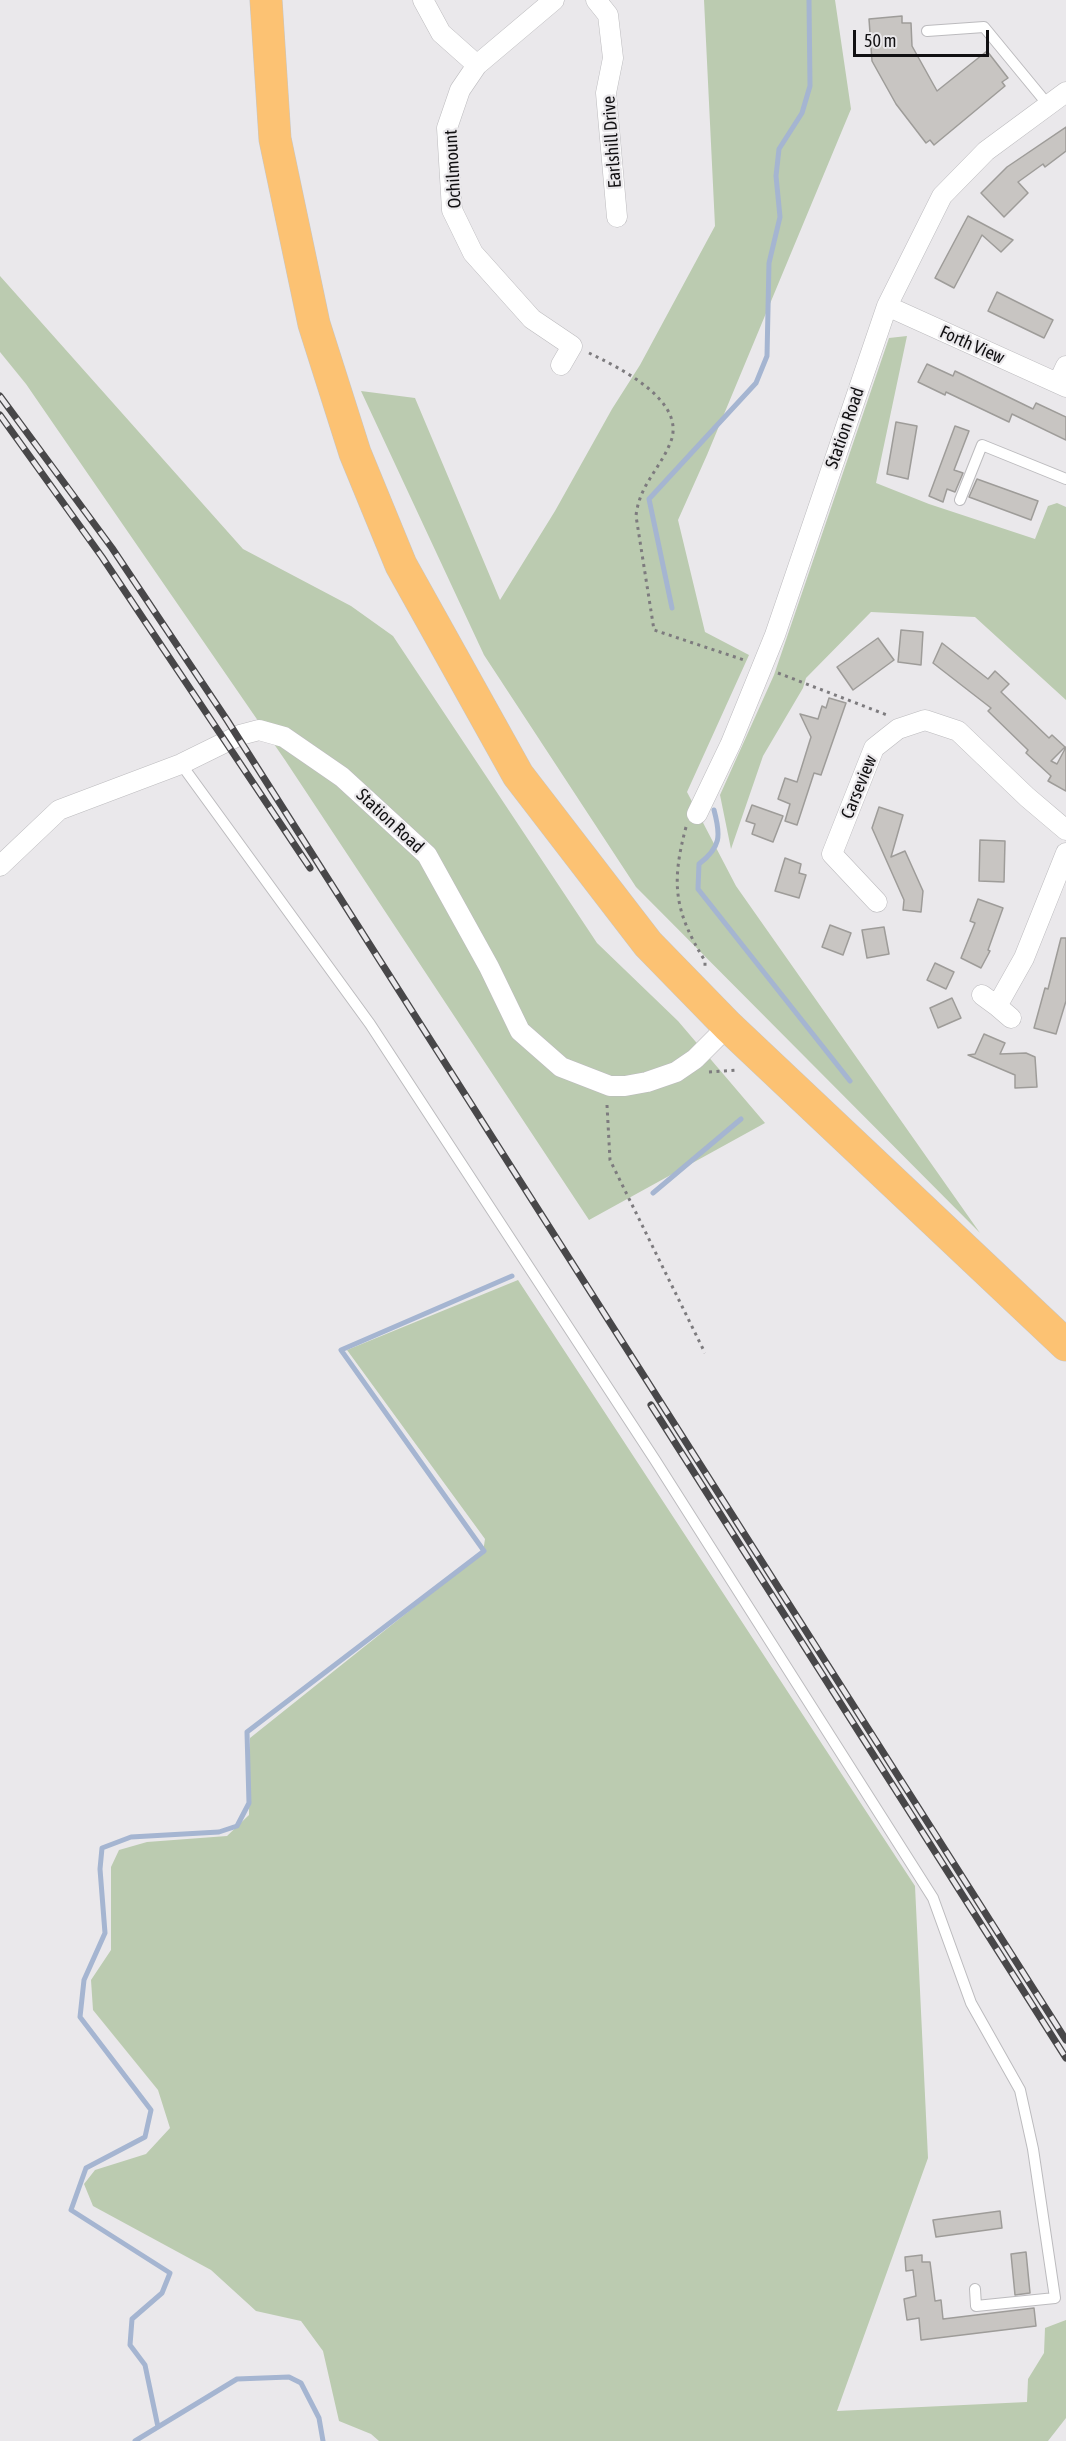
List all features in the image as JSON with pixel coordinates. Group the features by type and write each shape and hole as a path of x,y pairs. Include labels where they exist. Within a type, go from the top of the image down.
{"main road":[{"path":"266,0 276,139 314,324 355,453 401,565 518,775 648,944 728,1026 1066,1345"}],"street":[{"path":"423,0 441,33 477,65"},
{"name":"Ochilmount","path":"554,0 477,65 460,90 447,128 452,210 473,253 532,319 572,346"},
{"name":"Earlshill Drive","path":"596,0 608,15 613,58 606,93 617,217"},
{"name":"Station Road","path":"698,814 774,635 887,306 942,196 986,151 1066,92"},
{"name":"Forth View","path":"887,306 1063,379"},
{"path":"561,365 572,346"},
{"name":"Carseview","path":"877,902 832,854 874,748 898,729 925,720 958,731 1066,831"},
{"name":"Station Road","path":"0,866 59,810 181,764 240,735 259,730 284,737 342,777 427,855 489,967 520,1031 561,1067 610,1086 647,1082 676,1072 695,1059 728,1026"},
{"path":"997,1006 1024,958 1066,853"}],"lane":[{"path":"927,32 984,27 1049,105"},
{"path":"960,500 982,445 1066,479"},
{"path":"181,764 376,1033 655,1460 933,1898 971,2003 1020,2090 1033,2149 1055,2298 975,2306 975,2289"}],"path":[{"path":"572,346 620,367 647,386 664,405 674,424 671,441 637,499 636,516 654,630 762,666 910,725"},
{"path":"610,1086 607,1105 610,1160 705,1353"}],"green space":[{"path":"704,0 835,0 851,109 678,520 705,632 749,655 687,792 736,886 980,1233 636,887 484,655 361,391 415,398 500,600 640,365 715,226"},
{"path":"0,276 243,549 351,606 393,636 597,943 678,1021 765,1123 589,1220 285,760 26,384 0,352"},
{"path":"907,336 876,483 929,504 1035,539 1048,506 1057,503 1066,507 1066,700 975,617 871,612 806,678 803,688 763,756 731,849 720,795 774,675 889,338"},
{"path":"518,1280 915,1886 928,2158 837,2411 1027,2402 1028,2379 1044,2353 1045,2328 1066,2320 1066,2418 1048,2441 379,2441 371,2434 339,2421 323,2351 301,2321 256,2311 211,2270 93,2206 84,2184 95,2170 146,2154 170,2128 158,2090 93,2010 91,1980 111,1950 111,1867 119,1850 147,1842 227,1836 249,1815 250,1738 483,1552 485,1539 347,1350"}],"building":[{"path":"902,16 902,23 911,23 912,46 937,91 987,51 1008,78 1002,82 1005,86 934,145 930,140 926,143 896,104 872,61 869,19"},
{"path":"1066,127 1066,151 1045,167 1043,164 1018,182 1028,193 1004,217 981,193 1007,167"},
{"path":"968,216 1013,240 1001,252 982,235 954,288 935,278"},
{"path":"997,292 1053,320 1044,338 988,311"},
{"path":"927,364 953,376 955,371 1033,409 1036,403 1066,417 1066,440 1012,414 1009,422 946,392 945,395 918,382"},
{"path":"896,422 917,426 908,479 887,474"},
{"path":"955,426 969,431 954,470 963,473 955,492 947,489 943,502 929,496"},
{"path":"977,479 1038,501 1031,520 969,497"},
{"path":"901,630 923,632 921,665 898,662"},
{"path":"878,638 894,660 853,690 837,667"},
{"path":"942,643 988,679 995,671 1009,684 1001,692 1049,738 1052,735 1065,747 1051,761 1057,764 1066,747 1066,791 1048,781 1051,776 1026,753 1028,750 988,711 991,708 933,663"},
{"path":"829,698 846,703 821,775 814,773 797,825 785,821 790,804 778,799 785,778 797,782 811,737 800,714 818,719 822,706 826,708"},
{"path":"752,805 783,816 773,842 752,834 755,824 746,821"},
{"path":"879,807 903,815 891,857 905,851 923,891 921,912 903,910 904,900 872,828"},
{"path":"980,840 1005,841 1004,882 979,881"},
{"path":"785,858 801,864 799,873 806,875 799,898 775,891"},
{"path":"978,899 1003,908 988,950 990,951 981,968 961,958 975,923 970,921"},
{"path":"830,925 851,933 843,955 822,947"},
{"path":"884,927 889,954 867,958 862,930"},
{"path":"1061,938 1066,938 1066,1001 1056,1034 1034,1028 1045,988 1048,989"},
{"path":"935,963 954,972 946,989 927,980"},
{"path":"952,998 961,1018 938,1028 930,1008"},
{"path":"984,1034 1005,1043 1000,1054 1026,1053 1035,1057 1037,1087 1015,1088 1015,1075 968,1055 975,1054"},
{"path":"1000,2211 1002,2228 936,2237 933,2220"},
{"path":"1026,2252 1030,2293 1015,2295 1011,2254"},
{"path":"922,2255 922,2262 930,2262 935,2301 941,2300 943,2319 1034,2308 1036,2326 921,2340 919,2318 907,2320 904,2299 916,2296 913,2270 906,2271 905,2257"}],"waterway":[{"path":"672,608 649,499 756,383 767,356 769,263 780,217 776,176 779,149 802,113 810,86 809,0"},
{"path":"714,810 718,827 717,840 712,852 699,864 698,889 850,1081"},
{"path":"653,1193 741,1119"},
{"path":"158,2427 145,2365 130,2345 132,2319 162,2293 170,2273 71,2210 86,2168 145,2137 151,2110 80,2017 84,1980 105,1933 100,1869 102,1848 131,1837 219,1832 237,1826 249,1803 247,1732 484,1551 341,1350 512,1276"},
{"path":"135,2441 237,2379 289,2377 301,2383 319,2418 323,2441"}],"railway":[{"path":"0,396 112,548 227,720 1066,2040"},
{"path":"0,415 102,557 310,868"},
{"path":"651,1405 1066,2058"}]}
